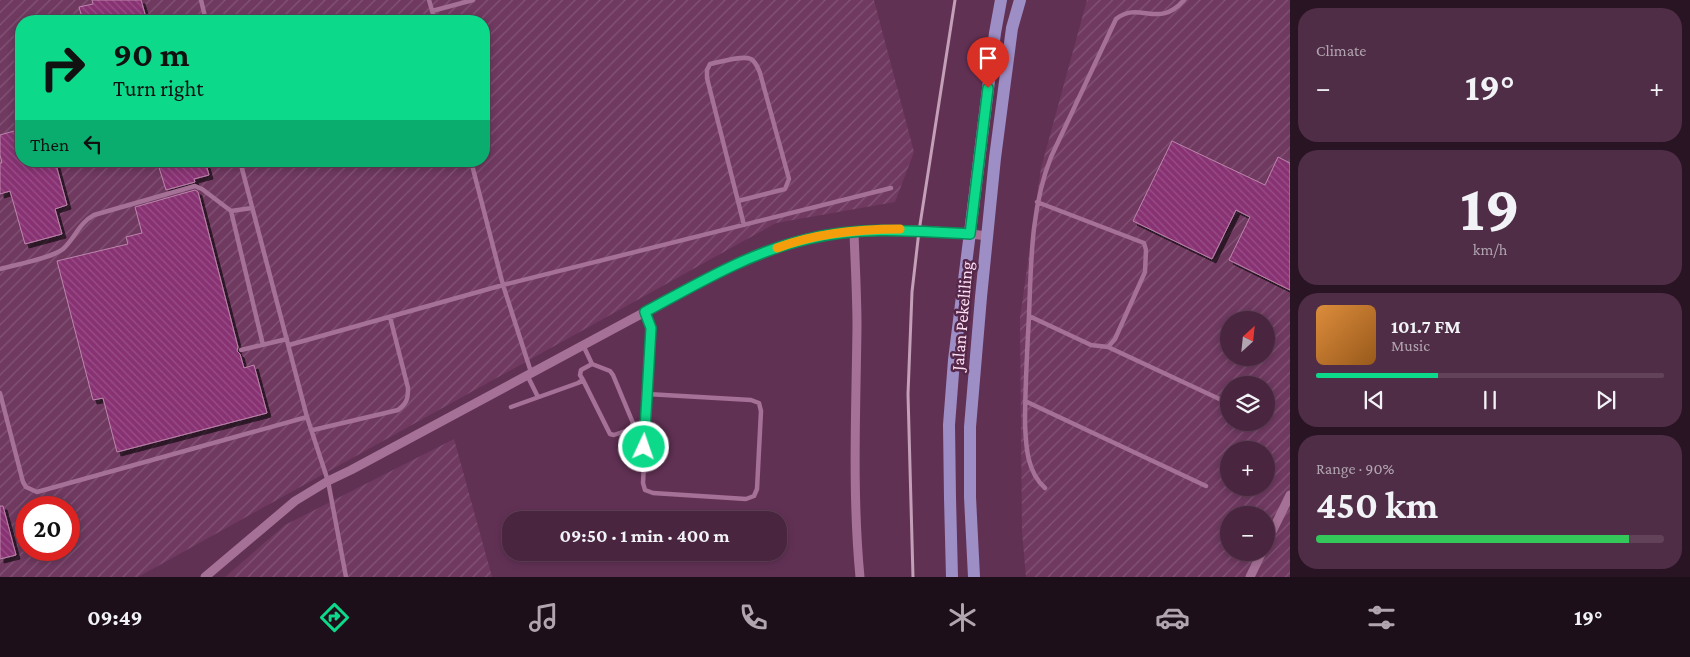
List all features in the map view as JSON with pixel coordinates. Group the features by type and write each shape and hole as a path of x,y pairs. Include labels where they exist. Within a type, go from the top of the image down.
{"main road":[{"name":"Jalan Pekeliling","path":"952,577 949,425 954,360 995,34 1001,0"},
{"name":"Jalan Pekeliling","path":"974,577 970,497 970,427 980,296 1012,28 1020,0"}],"street":[{"path":"205,577 295,501 328,480 351,470 718,273 770,251 808,238 899,229 988,236"},
{"path":"854,232 857,324 855,432 857,546 860,577"},
{"path":"1275,526 1290,495"},
{"path":"1250,577 1258,561"}],"lane":[{"path":"201,0 204,15"},
{"path":"430,0 433,15"},
{"path":"432,11 473,0"},
{"path":"1152,8 1159,11 1169,11 1184,0"},
{"path":"1045,488 1035,476 1026,446 1025,401 1037,202 1043,175 1116,19 1122,10"},
{"path":"738,201 785,189 789,179 760,73 756,64 751,60 742,58 710,64 706,78 744,225"},
{"path":"242,167 307,417 313,430 328,480 346,577"},
{"path":"473,167 503,285 538,397"},
{"path":"0,269 56,253 66,246 82,224 94,215 195,186 202,189 231,211 263,345"},
{"path":"288,346 503,285 891,188"},
{"path":"1037,202 1144,243 1146,250 1145,272 1115,339 1108,347"},
{"path":"231,211 252,208"},
{"path":"645,312 651,328 647,394 643,483 645,490 653,494 746,499 754,496 758,479 762,411 759,403 751,400 647,394"},
{"path":"1029,316 1091,345 1108,347 1220,399"},
{"path":"313,430 398,410 405,405 408,398 408,388 390,317"},
{"path":"241,350 287,339"},
{"path":"583,344 592,364 613,374 633,423 631,430 614,435 610,434 580,375 581,370 592,364"},
{"path":"511,407 582,380"},
{"path":"0,393 23,482 26,487 37,492 307,417"},
{"path":"1025,401 1206,486"}],"shaded area":[{"path":"0,0 874,0 914,152 895,202 776,223 138,577 0,577"},
{"path":"1087,0 1290,0 1290,577 1026,577 1022,531 1020,318 1041,168"},
{"path":"454,439 492,577 225,577 285,525"}],"building":[{"path":"92,0 141,0 145,15 81,15 79,7 93,4"},
{"path":"15,131 15,167 57,167 67,205 55,209 62,234 25,244 10,191 0,194 0,163 2,163 0,135"},
{"path":"1172,141 1265,185 1278,157 1290,163 1290,290 1229,260 1250,217 1236,210 1212,259 1133,221"},
{"path":"159,167 207,167 209,175 194,179 195,182 166,190"},
{"path":"195,190 198,192 238,347 237,351 240,354 244,368 254,365 267,413 117,452 103,398 93,400 57,261 128,244 126,237 142,233 135,207"},
{"path":"0,506 3,506 15,555 0,559"}],"railway":[{"path":"913,577 908,394 912,292 919,231 955,0"}],"slow traffic":[{"path":"777,248 808,238 831,234 900,229"}],"route":[{"path":"644,447 651,328 645,312 718,273 753,257 808,238 831,234 899,229 970,234 988,88"}]}
